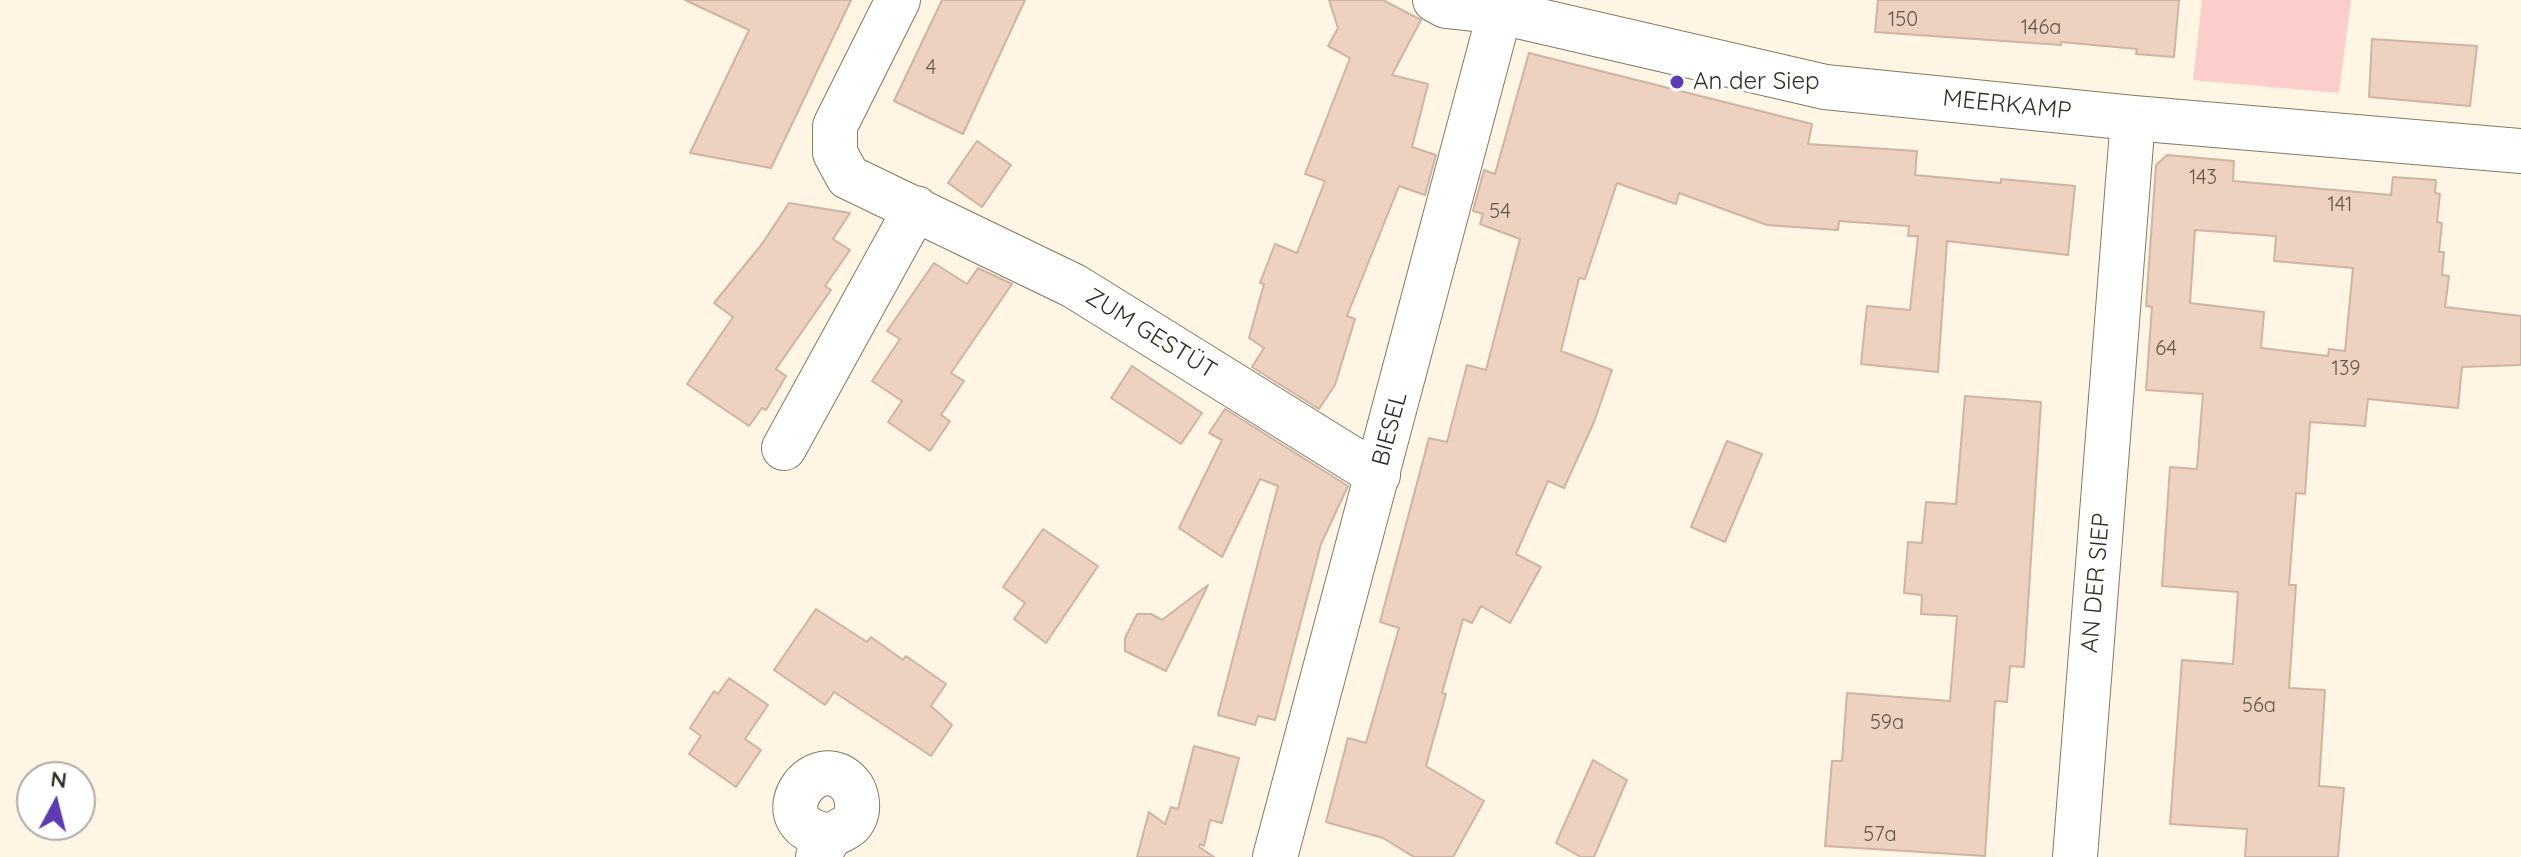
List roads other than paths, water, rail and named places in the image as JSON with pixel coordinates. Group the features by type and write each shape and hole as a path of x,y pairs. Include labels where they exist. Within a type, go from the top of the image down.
{"street":[{"name":"ZUM GESTÜT","path":"898,0 835,126 835,153 848,177 1074,286 1378,475"},
{"name":"MEERKAMP","path":"1435,0 1446,6 1502,6 1825,87 2133,118 2521,151"},
{"name":"BIESEL","path":"1275,857 1502,6"},
{"name":"AN DER SIEP","path":"2075,857 2133,118"},
{"path":"784,448 916,208"}],"place":[{"name":"An der Siep","path":"1677,82"}]}
